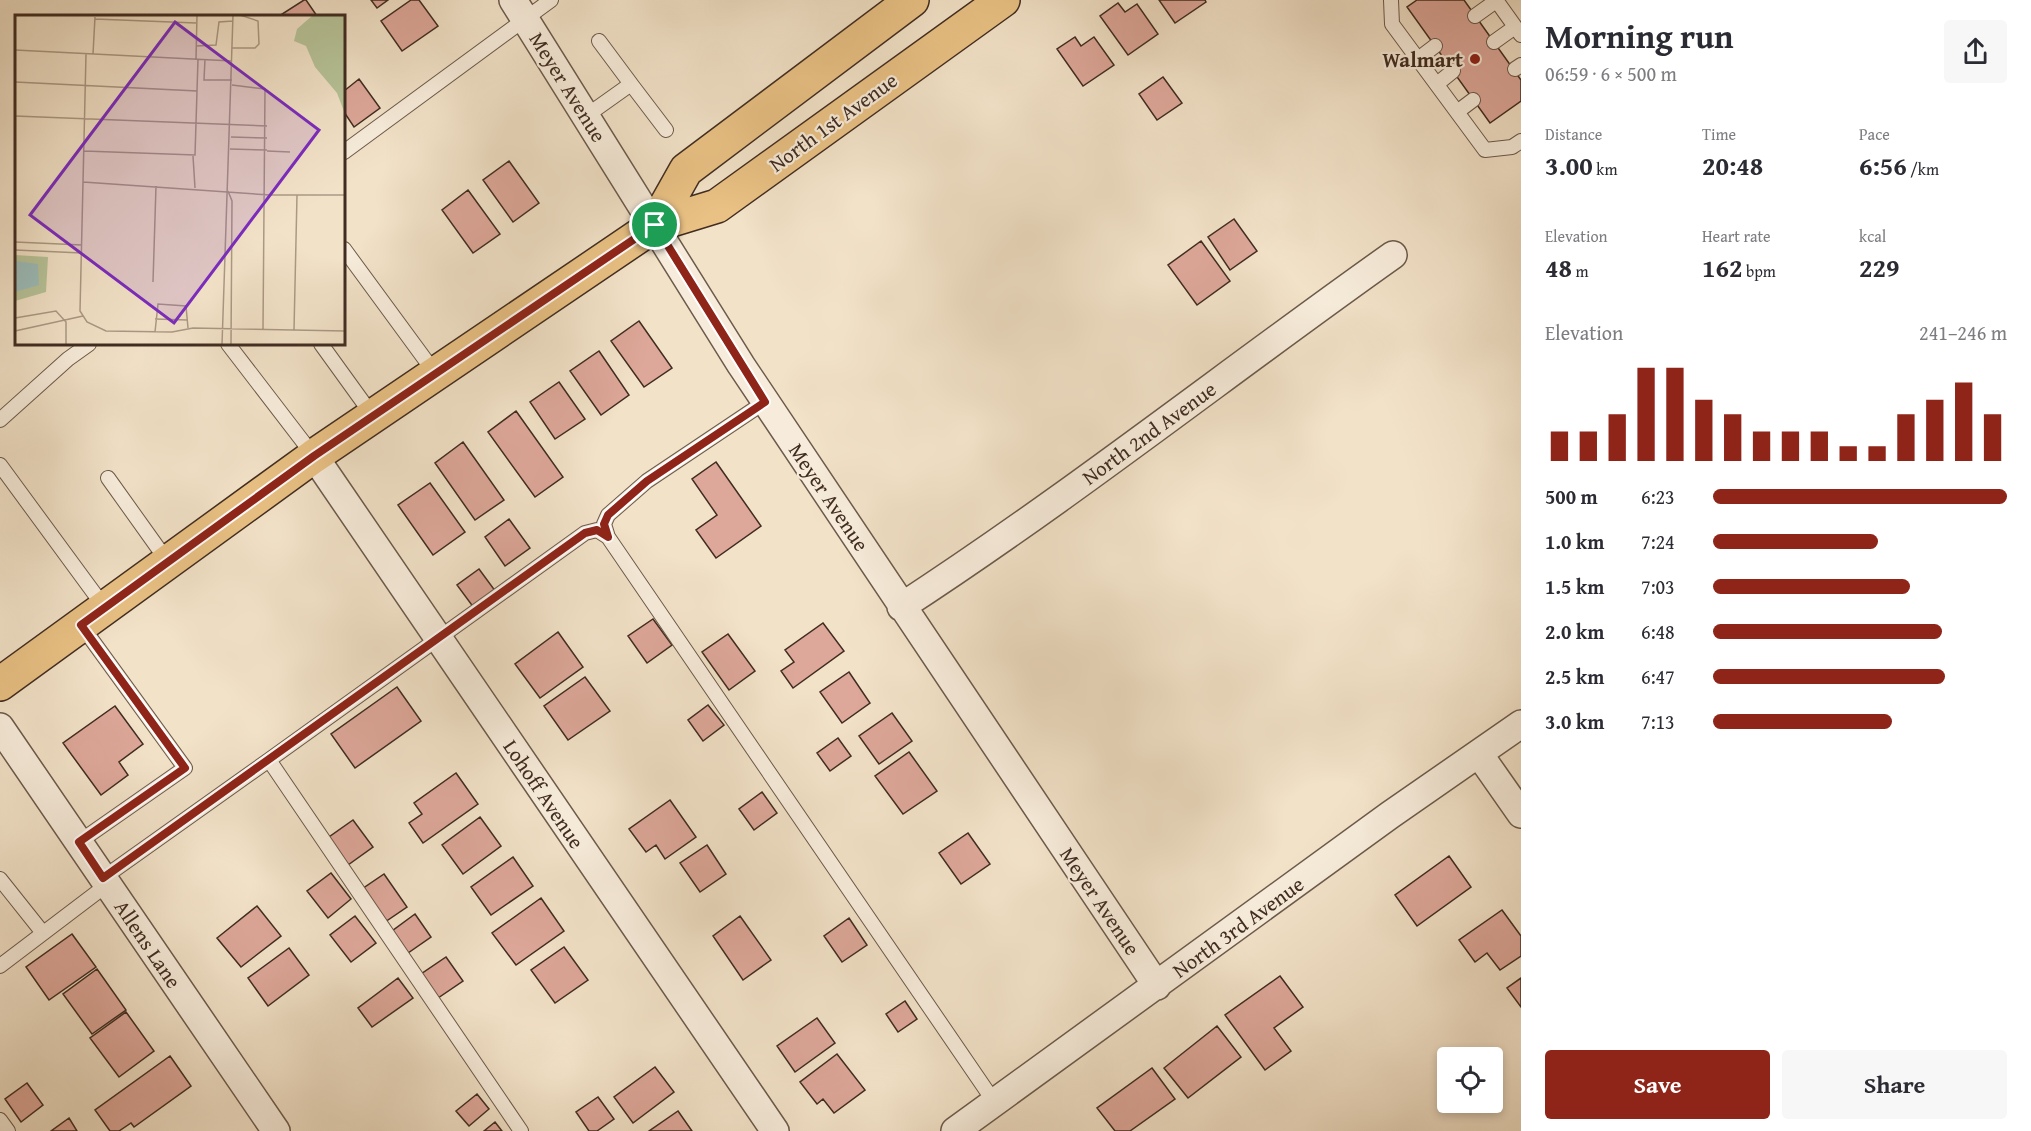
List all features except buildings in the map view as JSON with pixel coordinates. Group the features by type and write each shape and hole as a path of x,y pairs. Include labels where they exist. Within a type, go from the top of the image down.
{"main road":[{"name":"North 1st Avenue","path":"655,225 686,170 912,0"},
{"name":"North 1st Avenue","path":"0,684 314,456 435,373 655,225 717,206 1003,0"}],"street":[{"name":"Meyer Avenue","path":"519,9 765,402 1157,986"},
{"name":"North 2nd Avenue","path":"901,607 1179,412 1276,338 1393,255"},
{"name":"Lohoff Avenue","path":"314,456 775,1131"},
{"name":"North 3rd Avenue","path":"955,1131 1390,815 1521,724"},
{"name":"Allens Lane","path":"0,727 276,1131"},
{"path":"1479,754 1521,814"}],"lane":[{"path":"345,151 519,9 551,0"},
{"path":"1391,0 1392,24 1485,150 1512,147 1521,141"},
{"path":"1475,16 1496,0 1518,31 1494,42"},
{"path":"599,41 666,130"},
{"path":"1418,59 1435,46"},
{"path":"1437,84 1453,71"},
{"path":"586,116 631,84"},
{"path":"1457,112 1473,100"},
{"path":"345,250 435,373"},
{"path":"0,420 87,345"},
{"path":"229,345 314,456"},
{"path":"322,345 373,416"},
{"path":"765,402 639,488 608,515 604,524 608,537 995,1102"},
{"path":"0,465 185,768 79,842"},
{"path":"108,478 168,562"},
{"path":"0,966 105,881 585,533 597,530 608,537"},
{"path":"269,760 521,1131"},
{"path":"0,879 43,933"},
{"path":"0,1120 8,1131"}],"place":[{"name":"Walmart","path":"1475,59"}],"route":[{"path":"655,225 765,402 647,481 608,515 604,524 608,537 597,530 585,533 103,878 79,842 185,768 81,625 314,456 655,225"}]}
